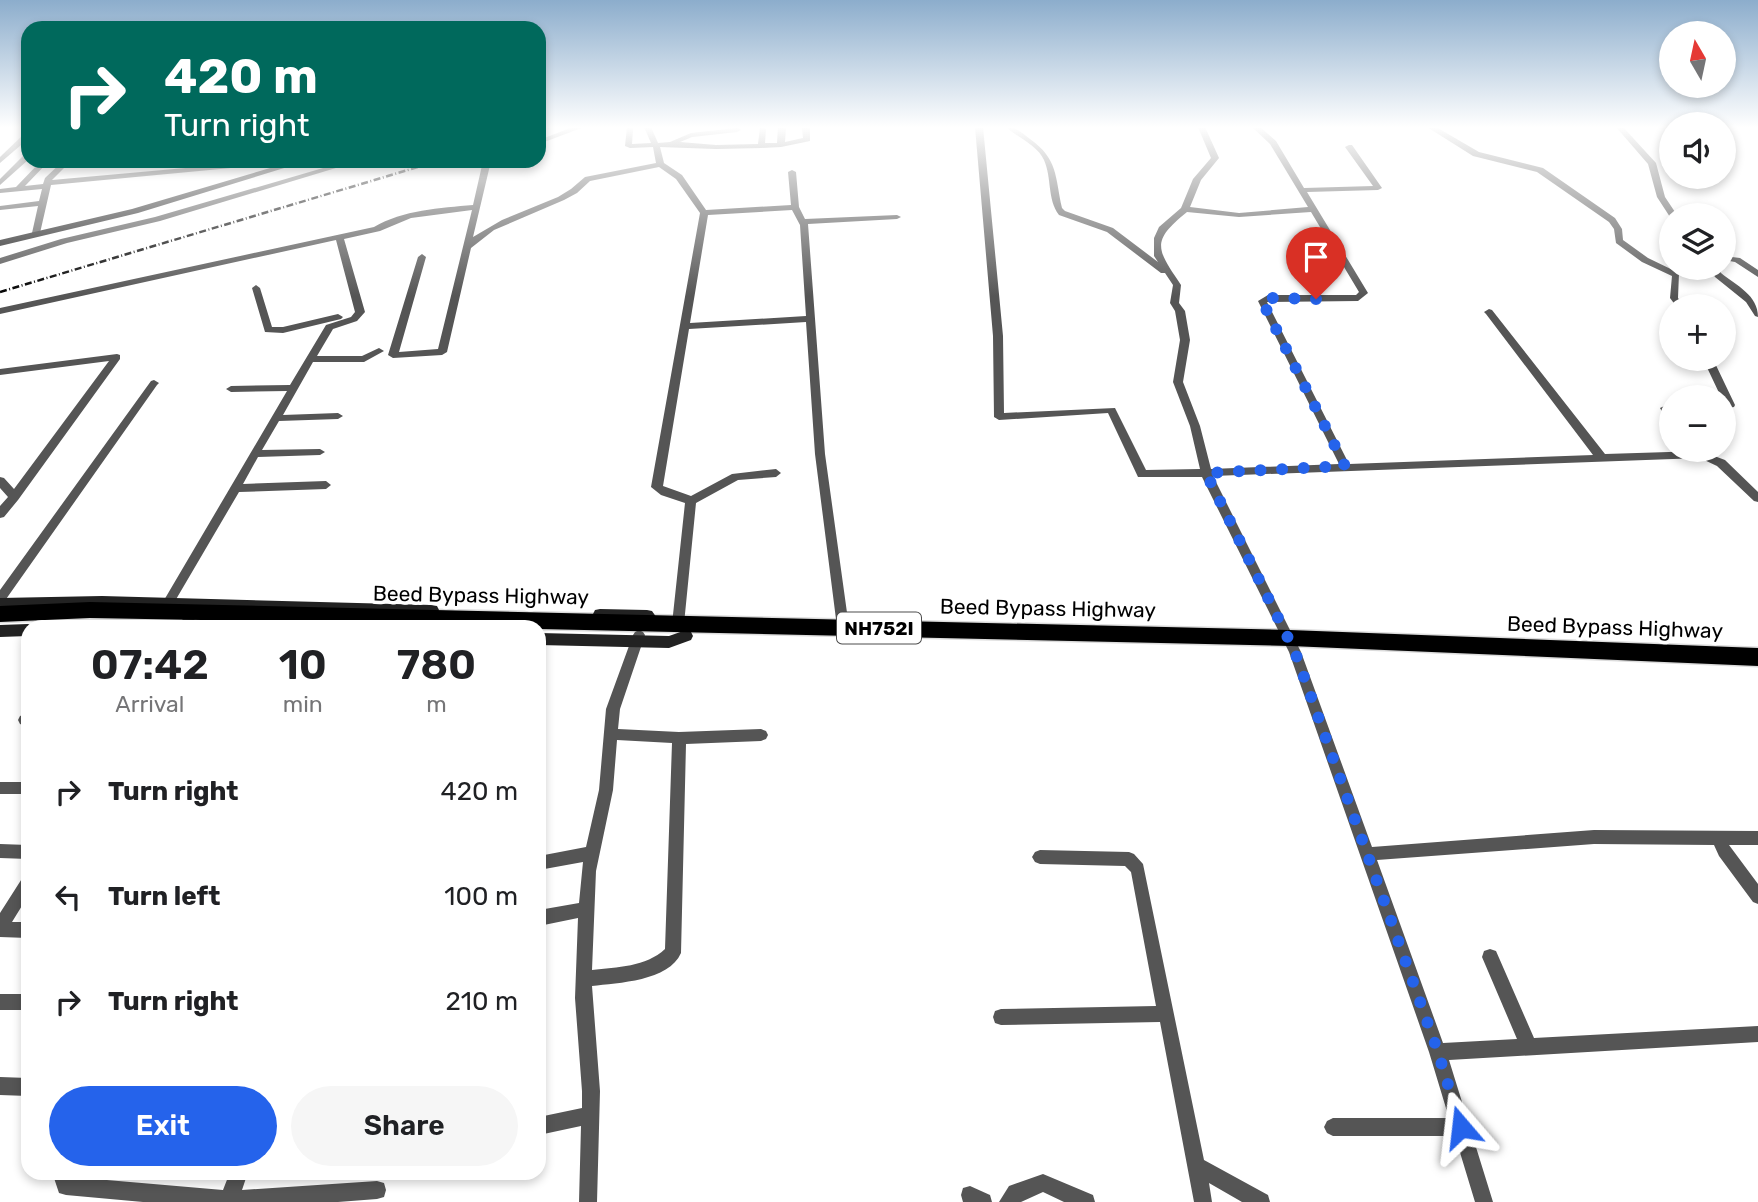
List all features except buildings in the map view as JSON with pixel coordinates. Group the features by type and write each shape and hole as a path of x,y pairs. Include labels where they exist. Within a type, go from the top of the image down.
{"highway":[{"name":"Beed Bypass Highway","path":"0,614 166,608 185,620"},
{"name":"Beed Bypass Highway","path":"0,628 21,625"},
{"name":"Beed Bypass Highway","path":"546,633 842,628 1293,645 1758,670"},
{"name":"Beed Bypass Highway","path":"682,630 1758,657"},
{"name":"Beed Bypass Highway","path":"546,631 643,633"}],"street":[{"path":"11,207 18,190 24,183"},
{"path":"0,191 66,183"},
{"path":"0,241 133,208 218,183"},
{"path":"36,231 135,211 229,183"},
{"path":"0,261 280,183"},
{"path":"422,257 393,355 442,352 482,183"},
{"path":"468,247 481,233 565,196 582,183"},
{"path":"683,183 704,213 657,487 663,493 691,501 736,477 776,472"},
{"path":"793,183 796,207 802,222 820,454 842,628"},
{"path":"984,183 998,336 999,417 1111,410 1142,474 1659,455"},
{"path":"1053,183 1058,208 1062,213 1110,230 1170,276"},
{"path":"1195,183 1185,209 1163,227 1158,238 1158,256 1177,285 1174,303 1180,311 1185,340 1178,382 1195,426 1206,473 1293,645 1438,1052 1484,1202"},
{"path":"1297,183 1364,296 1340,299 1268,298 1262,301 1345,466"},
{"path":"1301,190 1378,188 1375,183"},
{"path":"1559,183 1612,220 1618,229 1619,241 1645,260 1676,275 1674,294"},
{"path":"1657,183 1665,203"},
{"path":"36,231 41,203 48,185"},
{"path":"0,208 41,203"},
{"path":"0,311 339,237 439,211 477,207"},
{"path":"704,213 796,207"},
{"path":"1185,209 1239,215 1314,209"},
{"path":"802,222 897,217"},
{"path":"339,237 360,312"},
{"path":"1736,260 1758,274"},
{"path":"1724,280 1750,300 1758,314"},
{"path":"256,288 268,330 283,330 360,312"},
{"path":"166,608 329,327 354,319 360,312"},
{"path":"1489,312 1601,457"},
{"path":"685,326 810,319"},
{"path":"310,359 364,359 379,351"},
{"path":"0,514 117,357 2,375"},
{"path":"0,601 154,383"},
{"path":"231,389 293,388"},
{"path":"276,418 338,416"},
{"path":"255,454 320,452"},
{"path":"1716,462 1758,498"},
{"path":"0,481 14,497"},
{"path":"235,488 326,485"},
{"path":"682,630 691,501"},
{"path":"0,601 102,601 166,608 647,615 643,633 613,709 606,790 588,871 583,979 590,1115 588,1202"},
{"path":"0,628 21,630"},
{"path":"546,639 643,633"},
{"path":"611,734 679,738 761,735"},
{"path":"583,979 653,968 665,962 673,953 679,738"},
{"path":"0,788 21,788"},
{"path":"1366,854 1594,836 1758,838"},
{"path":"1719,838 1724,851 1758,897"},
{"path":"0,852 21,852"},
{"path":"546,862 592,853"},
{"path":"1040,857 1129,859 1138,869 1203,1202"},
{"path":"21,894 0,928 21,930"},
{"path":"546,917 586,909"},
{"path":"1490,957 1529,1047"},
{"path":"0,1002 21,1002"},
{"path":"1001,1017 1166,1014"},
{"path":"1438,1052 1758,1034"},
{"path":"0,1086 21,1087"},
{"path":"546,1124 590,1115"},
{"path":"1334,1126 1461,1127"},
{"path":"1196,1166 1261,1202"},
{"path":"64,1180 66,1186 229,1201 377,1190"},
{"path":"229,1201 236,1180"},
{"path":"1008,1202 1016,1193 1043,1183 1086,1202"}],"railway":[{"path":"0,292 364,183"}],"route":[{"path":"1316,299 1268,298 1262,301 1345,466 1206,473 1290,638 1438,1052 1461,1127"}]}
